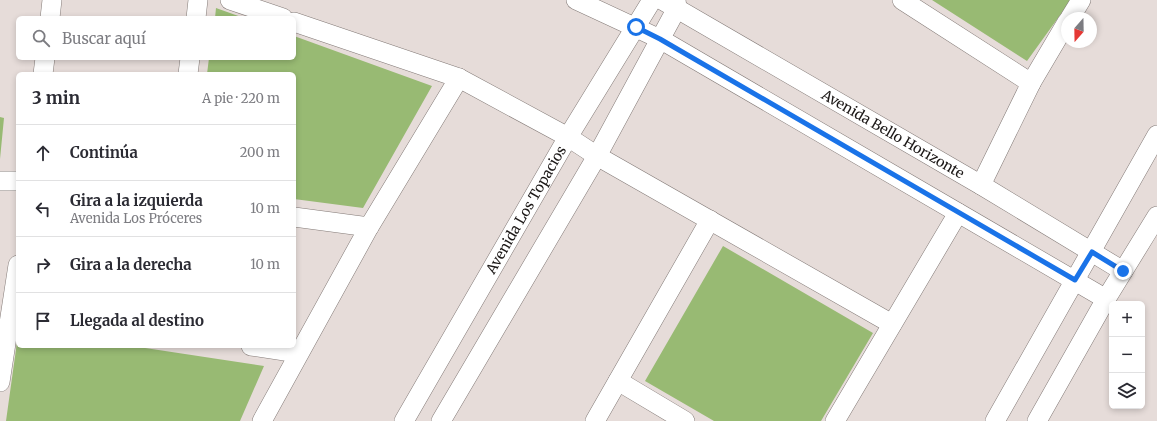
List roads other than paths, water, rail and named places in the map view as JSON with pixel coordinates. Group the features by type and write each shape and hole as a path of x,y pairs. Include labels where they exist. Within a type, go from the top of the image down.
{"street":[{"path":"50,16 52,0"},
{"path":"196,16 198,0"},
{"path":"230,0 277,16"},
{"path":"576,0 660,39 1106,299"},
{"name":"Avenida Los Topacios","path":"404,421 568,137 652,0"},
{"path":"902,0 1031,83"},
{"path":"1074,12 1081,0"},
{"path":"441,421 597,156 660,39 672,3"},
{"name":"Avenida Bello Horizonte","path":"672,3 981,185 1123,271"},
{"path":"296,23 459,78 568,137 597,156 892,324"},
{"path":"981,185 1031,83 1061,32"},
{"path":"43,72 45,60"},
{"path":"188,72 190,60"},
{"path":"262,421 298,353 369,227 459,78"},
{"path":"995,421 1157,135"},
{"path":"0,181 16,181"},
{"path":"835,421 958,213"},
{"path":"1037,421 1106,299 1157,216"},
{"path":"296,217 369,227"},
{"path":"595,421 710,220"},
{"path":"0,382 16,276"},
{"path":"264,348 298,353"},
{"path":"618,381 685,421"}]}
